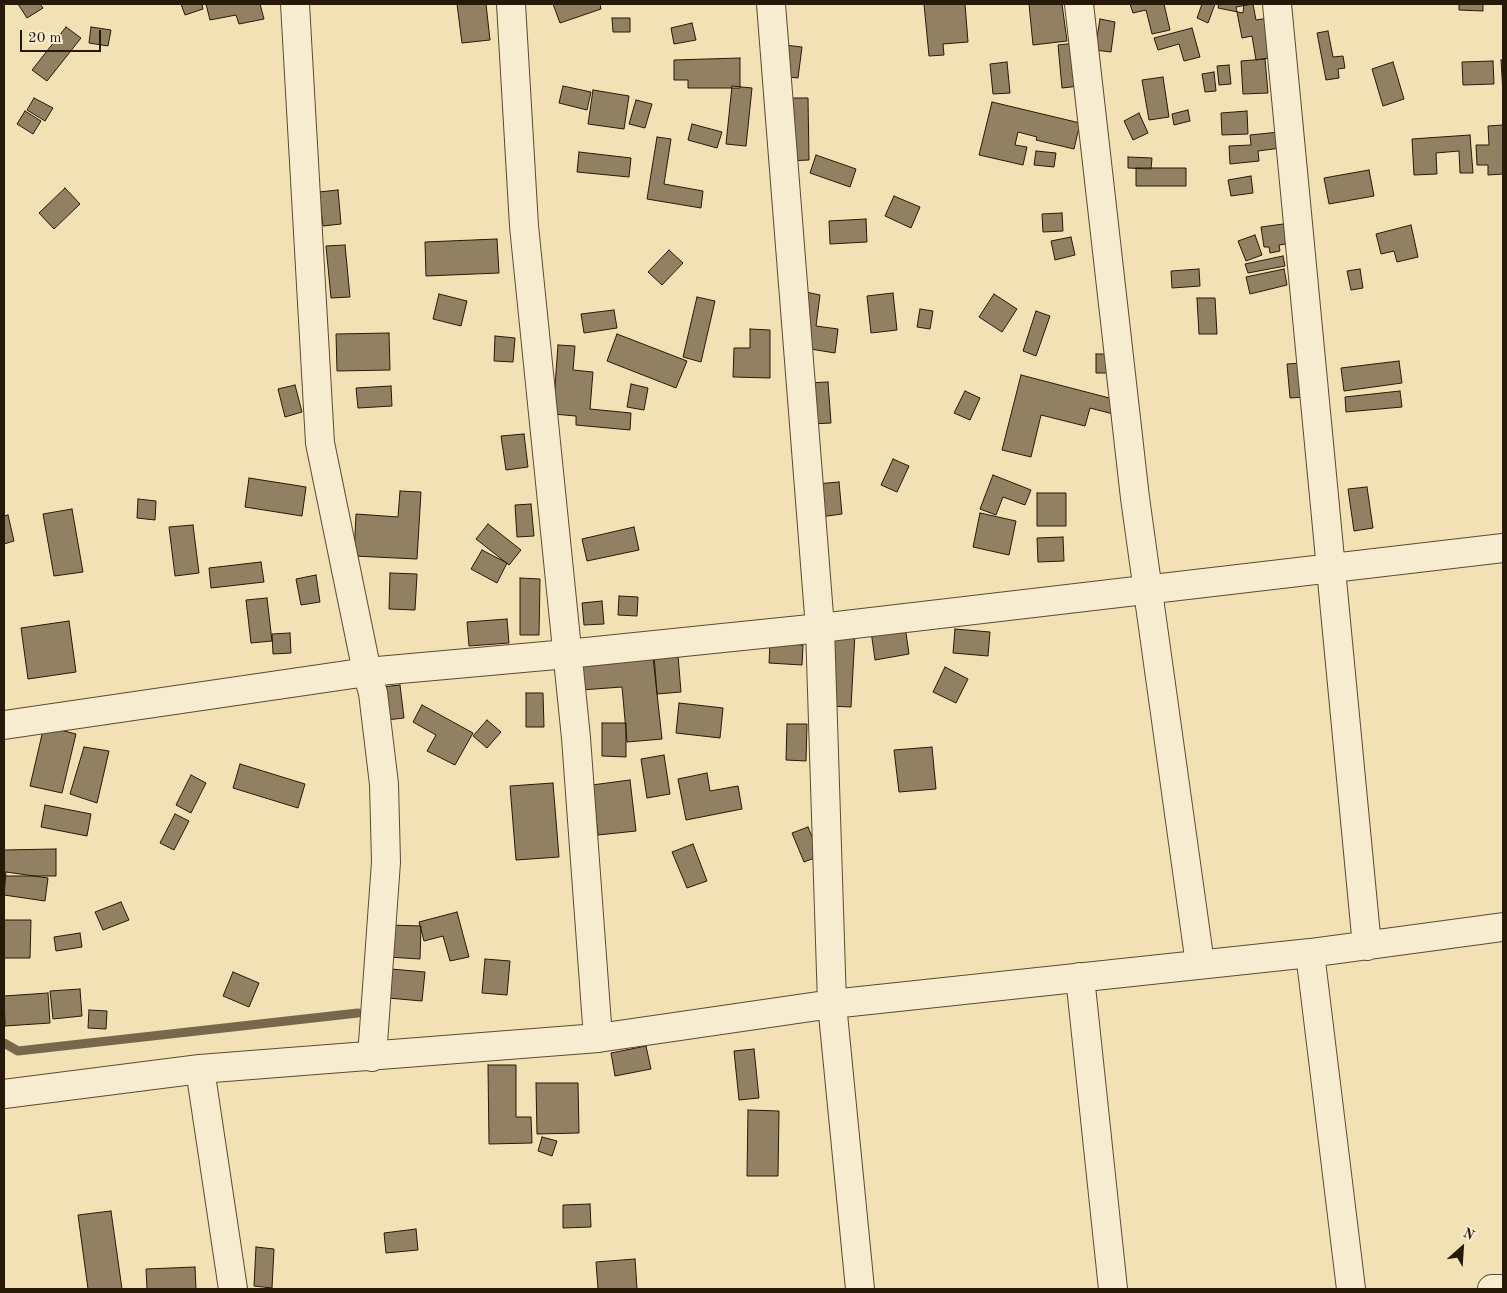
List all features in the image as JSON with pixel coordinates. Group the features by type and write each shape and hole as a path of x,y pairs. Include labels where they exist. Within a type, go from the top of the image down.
{"street":[{"path":"296,4 320,443 366,672 373,693 384,784 386,862 372,1056"},
{"path":"511,4 524,226 576,738 598,1038"},
{"path":"771,4 820,628 832,1004 860,1289"},
{"path":"1079,4 1135,498 1200,964"},
{"path":"1277,4 1367,946"},
{"path":"4,725 366,672 820,628 1148,591 1331,566 1503,548"},
{"path":"4,1094 200,1068 598,1038 832,1004 1310,953 1503,927"},
{"path":"1310,953 1351,1289"},
{"path":"1080,977 1113,1289"},
{"path":"200,1068 233,1289"},
{"path":"1492,1289 1503,1288"}],"building":[{"path":"18,4 40,4 43,8 27,18"},
{"path":"181,4 202,4 203,9 185,15"},
{"path":"206,4 260,4 264,19 239,24 236,15 210,20"},
{"path":"457,4 486,4 490,40 462,43"},
{"path":"553,4 600,4 601,9 560,23"},
{"path":"924,4 965,4 968,42 943,44 944,55 929,56"},
{"path":"1029,4 1062,4 1067,41 1033,45"},
{"path":"1130,4 1164,4 1170,30 1152,34 1146,10 1133,13"},
{"path":"1202,4 1215,4 1208,23 1197,18"},
{"path":"1219,4 1244,4 1243,13 1218,8"},
{"path":"1253,4 1256,20 1268,18 1275,57 1256,60 1252,36 1242,38 1236,7"},
{"path":"1459,4 1483,4 1483,11 1459,10"},
{"path":"612,18 630,18 630,32 613,32"},
{"path":"1100,19 1115,22 1111,52 1095,50"},
{"path":"692,23 696,40 674,44 671,28"},
{"path":"66,27 81,38 47,81 32,70"},
{"path":"91,27 111,30 108,46 89,43"},
{"path":"1192,28 1200,57 1184,61 1179,44 1158,50 1154,38"},
{"path":"1328,31 1333,57 1343,56 1345,68 1338,69 1339,78 1326,80 1317,33"},
{"path":"1076,43 1080,86 1062,88 1058,45"},
{"path":"784,45 802,47 798,78 779,76"},
{"path":"740,58 740,88 688,88 688,80 674,80 674,60"},
{"path":"1265,59 1268,93 1243,94 1241,61"},
{"path":"1501,60 1503,60 1503,93"},
{"path":"1493,61 1494,84 1463,85 1462,62"},
{"path":"1007,62 1010,93 993,94 990,64"},
{"path":"1393,62 1404,99 1383,106 1372,69"},
{"path":"1229,65 1231,84 1219,85 1217,66"},
{"path":"1214,72 1216,91 1205,92 1202,74"},
{"path":"1163,77 1169,117 1149,120 1142,80"},
{"path":"563,86 591,92 587,110 559,103"},
{"path":"732,86 752,88 746,146 726,144"},
{"path":"593,90 629,96 624,129 588,124"},
{"path":"34,98 53,108 45,121 27,110"},
{"path":"785,98 808,98 809,160 786,161"},
{"path":"636,100 652,104 645,128 629,124"},
{"path":"992,102 1080,123 1074,149 1036,140 1037,137 1018,132 1015,145 1027,147 1023,165 979,155"},
{"path":"1188,110 1190,121 1174,125 1172,114"},
{"path":"25,111 41,121 33,134 17,124"},
{"path":"1247,111 1248,134 1222,135 1221,113"},
{"path":"1139,113 1148,133 1133,140 1124,121"},
{"path":"692,124 722,132 717,148 688,140"},
{"path":"1503,125 1503,174 1488,175 1488,165 1477,165 1476,145 1489,145 1488,126"},
{"path":"1279,132 1281,148 1258,151 1259,161 1230,164 1229,146 1251,145 1250,135"},
{"path":"1470,135 1473,173 1460,173 1459,151 1436,153 1437,174 1414,175 1412,139"},
{"path":"657,137 671,139 664,184 703,191 701,208 647,199"},
{"path":"1036,151 1056,153 1054,167 1034,165"},
{"path":"579,152 631,158 629,177 577,172"},
{"path":"816,155 856,169 850,187 810,173"},
{"path":"1128,157 1152,158 1151,169 1128,168"},
{"path":"1136,168 1186,168 1186,186 1136,186"},
{"path":"1369,170 1374,196 1329,204 1324,178"},
{"path":"1251,176 1253,193 1231,196 1228,180"},
{"path":"65,188 80,204 54,229 39,213"},
{"path":"338,190 341,224 323,226 319,192"},
{"path":"894,196 920,207 911,228 885,216"},
{"path":"1062,213 1063,231 1043,232 1042,214"},
{"path":"866,219 867,242 830,244 829,221"},
{"path":"1291,223 1293,243 1279,245 1280,251 1270,253 1269,247 1264,247 1261,227"},
{"path":"1411,225 1418,257 1397,262 1394,251 1381,254 1376,234"},
{"path":"1255,235 1262,255 1246,261 1238,241"},
{"path":"1071,237 1075,255 1055,260 1051,241"},
{"path":"497,239 499,273 426,276 425,242"},
{"path":"345,245 350,297 331,298 326,246"},
{"path":"669,250 683,263 662,285 648,272"},
{"path":"1283,256 1285,266 1248,273 1245,264"},
{"path":"1199,269 1200,286 1172,288 1171,271"},
{"path":"1284,269 1287,285 1250,294 1246,277"},
{"path":"1360,269 1363,288 1351,290 1347,271"},
{"path":"806,292 820,295 816,326 838,329 835,353 798,347"},
{"path":"893,293 897,330 871,333 867,296"},
{"path":"439,294 467,301 461,326 433,319"},
{"path":"994,294 1017,309 1002,332 979,317"},
{"path":"697,297 715,301 701,362 683,357"},
{"path":"1197,298 1215,298 1217,334 1199,334"},
{"path":"920,309 933,311 930,329 917,327"},
{"path":"614,310 617,328 584,333 581,314"},
{"path":"1036,311 1050,316 1036,356 1023,351"},
{"path":"750,329 770,330 770,378 733,377 734,348 750,348"},
{"path":"389,333 390,370 337,371 336,334"},
{"path":"617,334 687,361 676,388 607,361"},
{"path":"495,336 515,338 513,362 494,361"},
{"path":"558,345 575,346 573,370 593,372 590,409 631,413 630,430 576,425 576,416 553,414"},
{"path":"1096,354 1114,354 1114,373 1096,373"},
{"path":"1399,361 1402,383 1344,391 1341,368"},
{"path":"1302,363 1306,397 1290,398 1287,364"},
{"path":"1021,375 1117,400 1113,414 1090,408 1085,426 1041,415 1031,457 1002,450"},
{"path":"828,382 831,423 811,424 807,383"},
{"path":"631,384 648,388 644,410 627,407"},
{"path":"295,385 302,412 285,417 278,389"},
{"path":"391,386 392,406 358,408 356,388"},
{"path":"965,391 980,398 970,420 954,413"},
{"path":"1400,391 1402,407 1346,412 1345,397"},
{"path":"524,434 528,467 506,470 501,436"},
{"path":"893,459 909,466 897,492 881,485"},
{"path":"993,475 1031,490 1025,505 1003,497 996,515 980,509"},
{"path":"249,478 306,487 302,516 245,507"},
{"path":"839,482 842,514 820,517 816,484"},
{"path":"1367,487 1373,528 1354,531 1348,489"},
{"path":"400,491 421,492 417,559 354,556 356,514 398,517"},
{"path":"1037,493 1066,493 1066,526 1037,526"},
{"path":"138,499 156,501 155,520 137,518"},
{"path":"531,504 534,536 517,537 515,505"},
{"path":"72,509 83,572 54,576 43,514"},
{"path":"980,513 1016,521 1009,555 973,547"},
{"path":"8,515 14,541 4,544 4,516"},
{"path":"488,524 521,550 509,565 476,539"},
{"path":"193,525 199,573 175,576 169,527"},
{"path":"634,527 639,550 587,561 582,539"},
{"path":"1063,537 1064,561 1038,562 1037,538"},
{"path":"482,550 507,563 497,583 471,569"},
{"path":"261,562 264,582 211,588 209,568"},
{"path":"390,573 417,574 415,610 389,609"},
{"path":"316,575 320,602 301,605 296,579"},
{"path":"520,578 540,579 539,635 520,635"},
{"path":"619,596 638,597 637,616 618,615"},
{"path":"267,598 272,641 251,643 246,600"},
{"path":"602,601 604,624 584,625 582,603"},
{"path":"507,619 509,643 469,646 467,622"},
{"path":"69,621 76,672 28,679 21,628"},
{"path":"905,626 909,654 875,660 871,631"},
{"path":"955,629 990,632 988,656 953,653"},
{"path":"834,631 855,633 851,707 829,706"},
{"path":"290,633 291,653 273,654 272,634"},
{"path":"770,643 803,645 802,665 769,663"},
{"path":"678,655 681,692 657,694 654,656"},
{"path":"653,657 662,739 627,742 622,687 581,690 578,664"},
{"path":"945,667 968,679 956,703 933,692"},
{"path":"400,685 404,718 369,722 364,689"},
{"path":"526,693 543,693 544,727 526,727"},
{"path":"679,703 723,708 720,738 676,733"},
{"path":"422,705 473,733 455,765 427,751 436,735 413,722"},
{"path":"487,720 501,732 487,748 473,736"},
{"path":"602,723 626,723 626,757 602,756"},
{"path":"787,724 807,724 806,761 786,760"},
{"path":"44,726 76,734 62,793 30,786"},
{"path":"84,747 109,751 97,803 70,794"},
{"path":"932,747 936,789 899,792 894,750"},
{"path":"664,755 670,794 647,798 641,759"},
{"path":"240,764 305,784 298,808 233,788"},
{"path":"707,773 710,791 738,786 742,809 686,820 678,779"},
{"path":"191,775 206,783 191,813 176,805"},
{"path":"630,780 636,831 598,835 592,785"},
{"path":"553,783 559,857 516,860 510,786"},
{"path":"45,805 91,814 87,836 41,827"},
{"path":"175,814 189,821 174,850 160,843"},
{"path":"808,827 820,856 804,862 792,833"},
{"path":"693,844 707,881 687,888 672,852"},
{"path":"56,849 56,876 4,876 4,850"},
{"path":"6,872 48,878 45,901 4,895"},
{"path":"121,902 129,920 103,930 95,912"},
{"path":"457,912 469,957 450,961 443,936 424,941 419,922"},
{"path":"4,920 31,920 30,958 4,958"},
{"path":"389,925 421,926 420,959 388,957"},
{"path":"80,933 82,947 56,951 54,937"},
{"path":"485,959 510,961 507,995 482,993"},
{"path":"391,969 425,972 422,1001 388,998"},
{"path":"233,972 259,983 249,1007 223,996"},
{"path":"80,989 82,1016 53,1019 50,991"},
{"path":"48,993 50,1023 5,1026 4,996"},
{"path":"89,1010 107,1011 106,1029 88,1028"},
{"path":"646,1046 651,1069 615,1076 611,1053"},
{"path":"754,1049 759,1098 739,1100 734,1051"},
{"path":"488,1065 516,1065 516,1117 531,1117 532,1143 489,1144"},
{"path":"536,1083 578,1083 579,1133 537,1134"},
{"path":"748,1110 779,1111 778,1176 747,1176"},
{"path":"542,1137 557,1141 552,1156 538,1151"},
{"path":"590,1204 591,1227 563,1228 563,1205"},
{"path":"111,1211 122,1289 88,1289 78,1215"},
{"path":"416,1229 418,1250 386,1253 384,1233"},
{"path":"256,1247 274,1249 272,1288 254,1286"},
{"path":"635,1259 637,1289 598,1289 596,1262"},
{"path":"195,1267 196,1289 147,1289 146,1269"}],"waterway":[{"path":"4,1043 18,1051 358,1013"}]}
